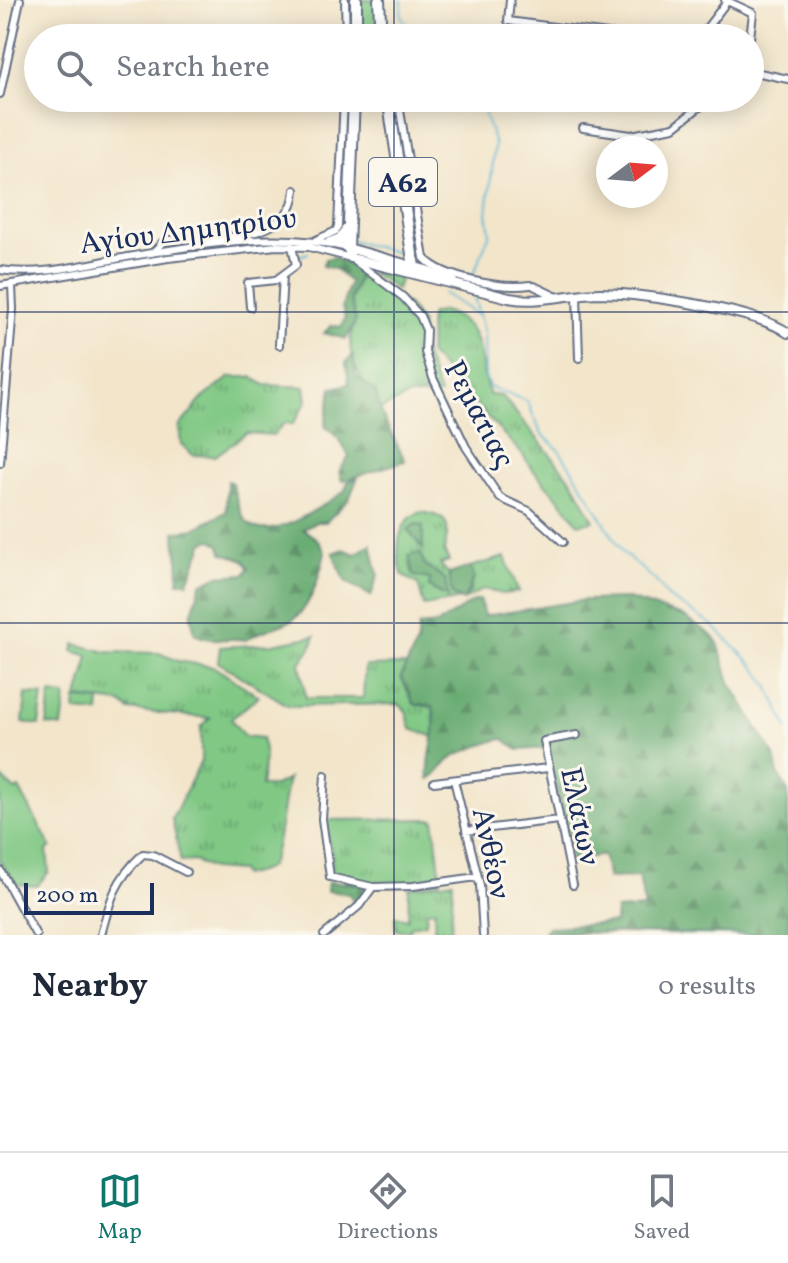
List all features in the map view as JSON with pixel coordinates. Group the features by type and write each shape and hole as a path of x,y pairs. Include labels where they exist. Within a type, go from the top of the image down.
{"highway":[{"path":"356,0 356,24"},
{"path":"379,0 380,24"},
{"name":"Α62","path":"348,227 353,112"},
{"name":"Α62","path":"390,112 413,271"},
{"path":"330,243 343,237 348,227"},
{"path":"348,227 349,253"}],"main road":[{"path":"349,253 534,300 614,294 751,316 768,321 788,333"},
{"name":"Αγίου Δημητρίου","path":"349,253 380,257 413,271"}],"street":[{"path":"0,94 20,0"},
{"path":"345,0 346,24"},
{"path":"510,0 508,21 531,24"},
{"path":"709,24 727,0 753,13 752,24"},
{"path":"764,74 788,79"},
{"path":"316,240 336,231 338,226 343,112"},
{"path":"400,112 421,253 434,266 455,279"},
{"path":"583,128 631,135 674,127 693,112"},
{"path":"152,253 165,240 236,236 273,225 287,215 295,190"},
{"name":"Αγίου Δημητρίου","path":"0,270 43,272 152,253 275,238 316,240 349,253"},
{"path":"250,307 249,281 276,280 283,275 297,262 292,246"},
{"name":"Αγίου Δημητρίου","path":"0,286 161,259 292,246 349,253"},
{"name":"Ρεματιας","path":"349,253 396,291 420,316 426,327 425,352 433,378 466,447 500,498 521,506 563,542"},
{"path":"279,345 283,275"},
{"path":"0,463 13,309 12,285"},
{"path":"502,292 532,286 562,297"},
{"path":"532,286 534,300"},
{"path":"577,295 579,358"},
{"name":"Ελάτων","path":"573,885 544,741 577,735"},
{"path":"434,782 548,768"},
{"path":"325,775 322,819 330,877 373,887 427,885 477,877"},
{"name":"Ανθέον","path":"454,780 477,877 483,935"},
{"path":"466,831 559,820"},
{"path":"101,935 109,900 127,869 143,854 153,855 186,872"},
{"path":"0,870 36,935"},
{"path":"324,935 359,906 373,887"}],"green space":[{"path":"362,0 376,0 377,24 361,24"},
{"path":"334,257 361,271 350,298 356,320 346,339 324,333 332,325 341,327 345,318 342,307 350,282 335,269 323,266 325,259"},
{"path":"358,263 401,276 397,290"},
{"path":"361,271 407,304 421,322 423,350 440,395 409,396 379,410 356,368 350,345 356,320 349,305"},
{"path":"443,311 458,317 468,326 478,346 490,395 502,396 573,482 594,521 578,524 523,455 429,354 431,314"},
{"path":"353,355 356,376 376,393 384,418 405,461 342,481 339,472 349,456 339,439 325,426 332,388 349,384 346,363"},
{"path":"230,377 252,377 265,385 305,387 307,401 293,424 284,423 274,435 247,433 215,456 193,455 181,444 179,427 202,399"},
{"path":"358,477 349,499 326,522 316,522 303,529 317,539 325,552 314,589 299,615 246,640 213,639 195,634 191,615 201,584 217,576 245,574 249,568 244,560 223,553 219,544 212,540 204,542 188,582 178,582 175,532 194,529 226,512 227,481 232,483 240,510 248,523 270,529 310,513 344,492 348,482"},
{"path":"421,512 438,516 446,523 444,551 449,561 440,564 449,574 455,597 461,599 424,606 418,584 403,576 399,540 412,516","holes":["420,553 425,565 445,579 447,591 442,595 429,587 431,579 423,575"]},
{"path":"415,524 423,526 423,549 408,530"},
{"path":"371,544 378,575 371,596 345,581 333,553 344,549 355,554"},
{"path":"420,553 425,565 445,579 448,597 429,587 430,579 413,576 409,556"},
{"path":"505,557 519,592 502,594 484,589 466,599 474,578 470,567"},
{"path":"470,567 474,578 463,601 452,594 449,574"},
{"path":"628,599 683,616 710,634 718,643 730,682 776,759 777,771 788,792 788,935 544,932 548,927 615,923 616,910 645,908 639,877 608,878 603,855 571,860 547,748 518,750 504,739 492,742 452,758 429,780 433,707 414,704 401,677 417,643 419,626 437,624 480,600 484,616 585,600"},
{"path":"315,636 300,663 306,698 363,698 365,666 406,665 401,677 414,704 433,707 435,737 411,729 406,711 399,704 289,706 218,662 220,647 273,644"},
{"path":"75,644 107,652 159,653 178,661 214,667 259,696 231,719 244,736 262,738 265,757 261,786 275,786 288,779 275,853 268,868 243,876 240,871 212,869 194,861 181,862 172,819 201,761 201,727 210,718 129,710 121,703 78,698 89,656 73,651"},
{"path":"26,694 43,695 39,725 23,723"},
{"path":"51,694 66,696 62,727 47,725"},
{"path":"76,699 100,701 99,713 75,711"},
{"path":"0,776 15,790 19,788 51,847 47,850 49,872 37,886 16,884 0,861"},
{"path":"434,819 441,880 367,885 340,879 331,872 332,856 324,820"},
{"path":"453,881 451,935 434,935 435,910 427,911 426,923 411,926 409,930 396,930 395,916 408,919 409,888"},
{"path":"328,882 359,884 368,891 354,903 350,894 327,891"}],"waterway":[{"path":"402,0 401,16 406,24"},
{"path":"473,287 474,273 490,233 487,213 495,144 485,112"},
{"path":"352,241 406,255"},
{"path":"299,256 308,253"},
{"path":"443,293 479,316"},
{"path":"473,293 484,334 485,376 489,387 527,401 541,433 559,450 623,553 655,580 668,597 711,624 754,666 767,684 788,729"}]}
